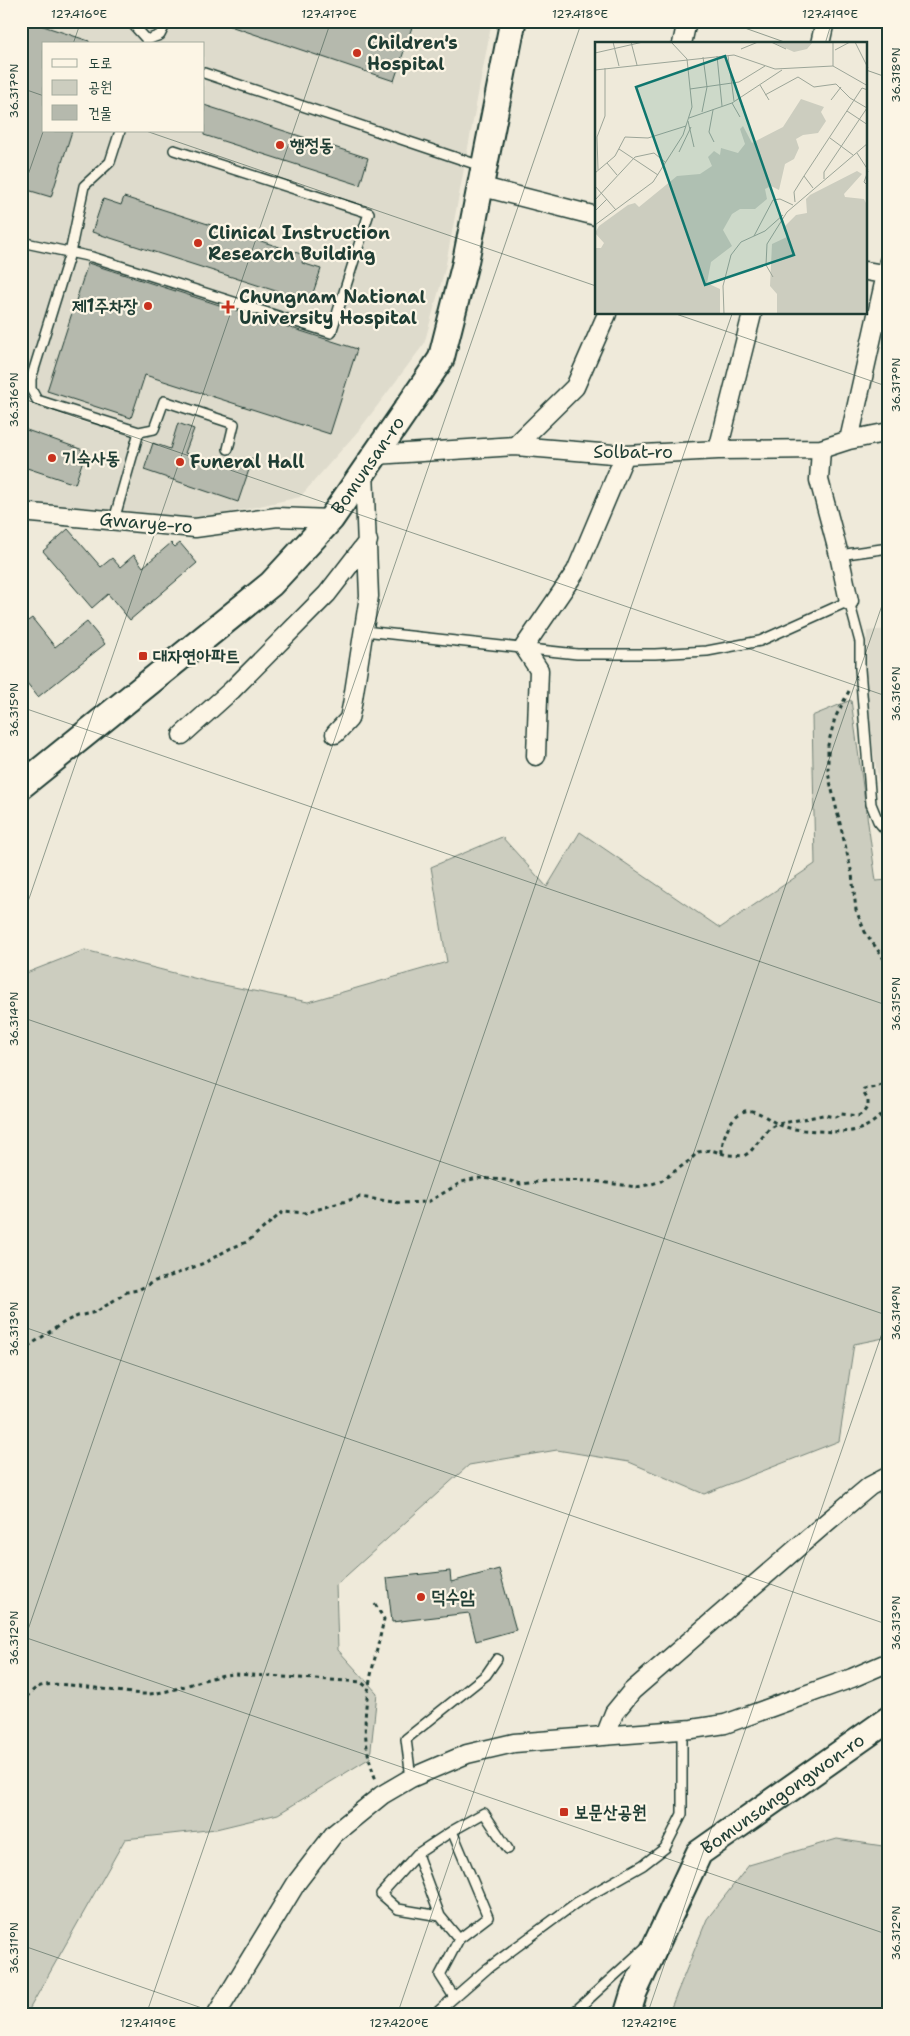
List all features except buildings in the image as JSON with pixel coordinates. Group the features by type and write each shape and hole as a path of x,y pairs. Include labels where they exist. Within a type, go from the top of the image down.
{"main road":[{"name":"Bomunsan-ro","path":"23,778 271,584 331,519 442,359 465,264 513,21"},
{"name":"Bomunsangongwon-ro","path":"627,2015 634,1992 699,1853 889,1719"}],"street":[{"path":"682,42 687,21"},
{"path":"820,42 825,21"},
{"path":"482,177 595,216"},
{"path":"849,440 888,270 868,271"},
{"path":"515,446 575,387 607,315"},
{"path":"718,450 752,315"},
{"name":"Solbat-ro","path":"369,463 515,446 625,455 718,450 821,449 849,440 889,432"},
{"path":"821,449 819,480 839,554 849,601"},
{"path":"536,756 539,670 524,647 576,570 625,455"},
{"path":"335,734 349,719 369,596 369,463"},
{"name":"Gwarye-ro","path":"21,512 195,528 277,517 331,519"},
{"path":"182,735 232,690 327,594 368,541"},
{"path":"605,1736 614,1713 632,1691 834,1516 870,1486 889,1476"},
{"path":"216,2015 297,1882 334,1834 382,1795 411,1778 467,1754 514,1743 682,1730 725,1724 852,1678 889,1662"}],"lane":[{"path":"130,21 146,42 160,36 167,21"},
{"path":"205,73 482,177"},
{"path":"120,132 110,162 84,186 70,254 31,379 31,389 36,400 138,432 154,429 164,401 234,424 228,450"},
{"path":"21,242 70,254 92,256 331,333 369,213 174,150"},
{"path":"114,520 138,432"},
{"path":"839,554 889,548"},
{"path":"364,631 577,654 655,654 707,651 760,641 849,601 860,642 860,669 870,804 878,820 889,834"},
{"path":"878,820 889,819"},
{"path":"411,1778 406,1739 486,1675 496,1659"},
{"path":"434,2015 488,1968 576,1903 643,1865 665,1848 682,1814 682,1730"},
{"path":"440,1916 398,1910 381,1894 417,1854 484,1813 508,1849"},
{"path":"452,1831 488,1917 459,1939 440,1976 454,1997"},
{"path":"417,1854 440,1916 459,1939"},
{"path":"571,2015 660,1934"}],"path":[{"path":"860,669 835,718 828,745 828,773 852,874 856,910 865,932 889,966"},
{"path":"21,1351 66,1321 96,1312 127,1292 138,1290 155,1280 168,1278 204,1263 247,1242 284,1211 306,1213 360,1197 400,1203 428,1202 462,1182 477,1178 506,1180 521,1184 552,1180 593,1181 637,1187 661,1181 689,1161 698,1152 711,1150 726,1155 744,1156 750,1152 769,1129 778,1124 823,1115 835,1117 841,1114 858,1116 868,1106 868,1100 863,1092 864,1089 889,1082"},
{"path":"722,1153 722,1141 726,1131 742,1112 750,1110 789,1128 836,1133 855,1131 880,1118 889,1105"},
{"path":"375,1604 384,1619 365,1699 364,1725 372,1770 382,1795"},
{"path":"21,1703 39,1687 57,1685 149,1694 182,1687 219,1675 234,1674 361,1682 368,1688"}],"shaded area":[{"name":"Chungnam National University Hospital","path":"21,21 492,21 445,269 424,344 359,430 300,497 196,520 21,503"},
{"path":"889,629 889,845 865,701 867,631"}],"green space":[{"path":"851,700 876,881 889,880 889,1337 854,1344 839,1441 704,1494 629,1462 557,1450 469,1465 336,1585 338,1650 377,1693 370,1758 278,1814 216,1829 125,1839 26,2015 21,2015 21,975 85,950 209,982 308,1002 447,962 431,867 502,837 547,887 580,832 720,928 815,864 812,716"},
{"path":"837,1839 889,1847 889,2015 668,2015 707,1919 749,1865"}],"place":[{"name":"Children's Hospital","path":"357,53"},
{"name":"행정동","path":"280,145"},
{"name":"Clinical Instruction Research Building","path":"198,243"},
{"name":"제1주차장","path":"148,306"},
{"name":"Chungnam National University Hospital","path":"228,307"},
{"name":"기숙사동","path":"52,458"},
{"name":"Funeral Hall","path":"180,462"},
{"name":"대자연아파트","path":"143,656"},
{"name":"덕수암","path":"421,1597"},
{"name":"보문산공원","path":"564,1812"}]}
